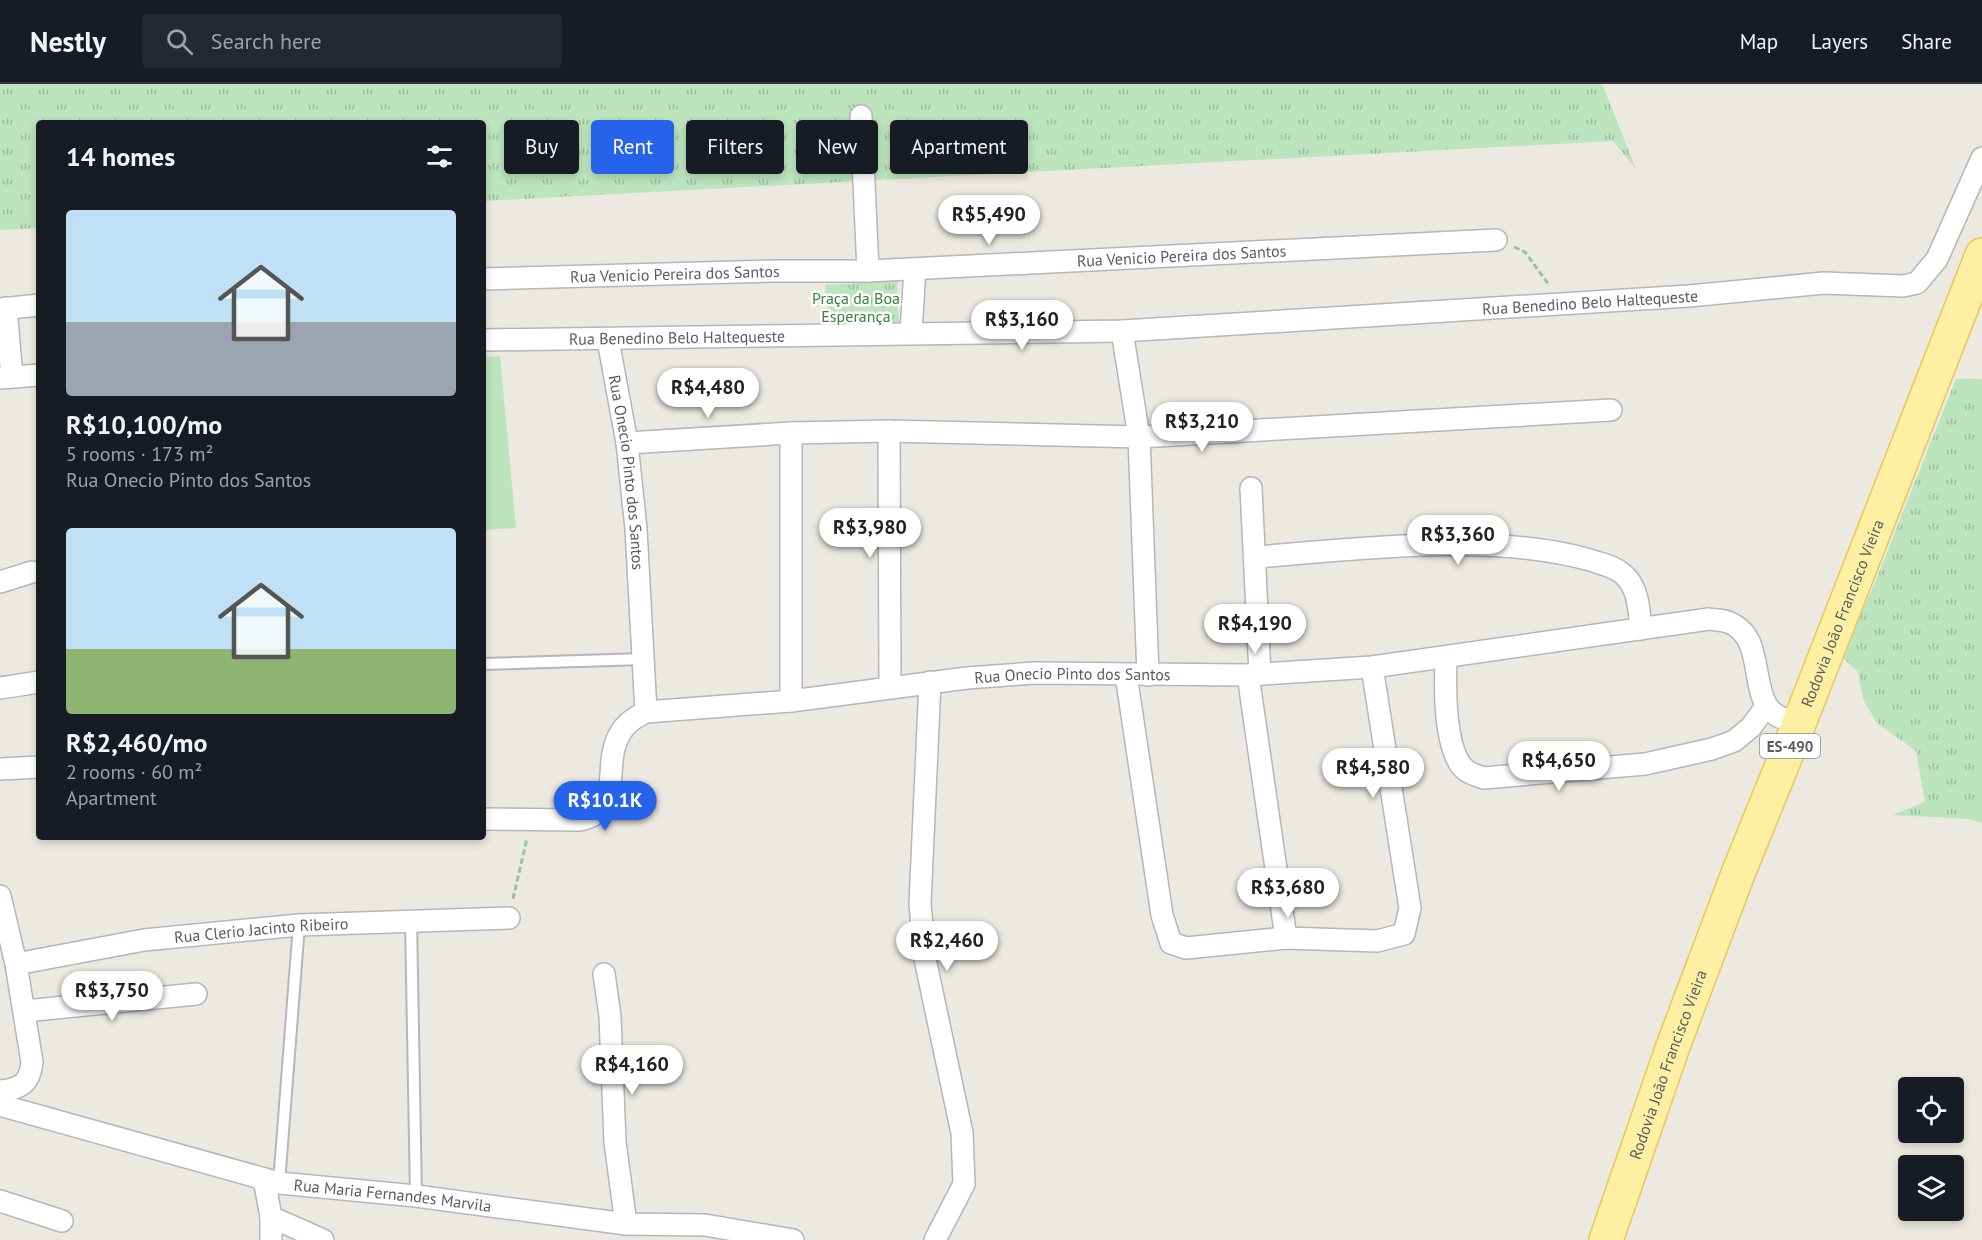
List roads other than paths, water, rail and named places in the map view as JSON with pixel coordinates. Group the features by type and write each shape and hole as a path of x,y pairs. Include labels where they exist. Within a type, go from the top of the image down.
{"main road":[{"name":"Rodovia João Francisco Vieira","path":"1606,1240 1730,893 1800,721 1982,255"}],"street":[{"path":"861,116 868,272"},
{"name":"Rua Benedino Belo Haltequeste","path":"486,340 608,340 911,332 1122,331 1558,305 1824,283 1894,286 1917,283 1937,259 1982,158"},
{"name":"Rua Venicio Pereira dos Santos","path":"486,279 774,271 868,272 1496,240"},
{"path":"911,332 915,269"},
{"path":"36,305 3,308 6,377 36,375"},
{"path":"1122,331 1139,437 1148,675"},
{"name":"Rua Onecio Pinto dos Santos","path":"608,340 627,443 646,712 791,701 930,682 1034,673 1254,674 1372,667 1446,659 1709,619 1728,622 1740,631 1749,646 1765,708"},
{"path":"627,443 791,433 888,431 1139,437 1611,410"},
{"path":"888,431 890,687"},
{"path":"791,433 791,701"},
{"path":"1251,488 1256,557 1254,674 1286,938"},
{"path":"1256,557 1433,547 1502,547 1572,555 1610,566 1631,582 1636,594 1641,629"},
{"path":"0,582 32,572"},
{"path":"1446,659 1445,690 1454,752 1461,766 1471,774 1484,778 1645,764 1712,749 1734,741 1751,727 1765,708 1776,717 1800,721"},
{"path":"1126,675 1162,915 1171,943 1186,948 1286,938 1377,941 1404,934 1410,908 1372,667"},
{"path":"0,688 36,682"},
{"path":"930,682 920,904 925,960 962,1132 965,1162 964,1184 935,1240"},
{"path":"486,819 580,820 593,817 603,810 609,799 609,774 620,733 630,721 646,712"},
{"path":"0,769 36,767"},
{"path":"0,896 16,964 31,1047 30,1076 23,1085 0,1092"},
{"name":"Rua Clerio Jacinto Ribeiro","path":"16,964 144,940 299,925 411,919 508,918"},
{"path":"604,974 610,1016 615,1142 636,1229"},
{"path":"25,1011 196,994"},
{"name":"Rua Maria Fernandes Marvila","path":"0,1105 271,1181 416,1196 636,1229 708,1232 793,1240"},
{"path":"271,1181 271,1240"},
{"path":"0,1201 62,1221"},
{"path":"271,1217 323,1240"}],"lane":[{"path":"486,664 643,659"},
{"path":"411,919 416,1196"},
{"path":"271,1181 299,925"}],"park label":[{"name":"Praça da Boa Esperança","path":"856,307"}]}
